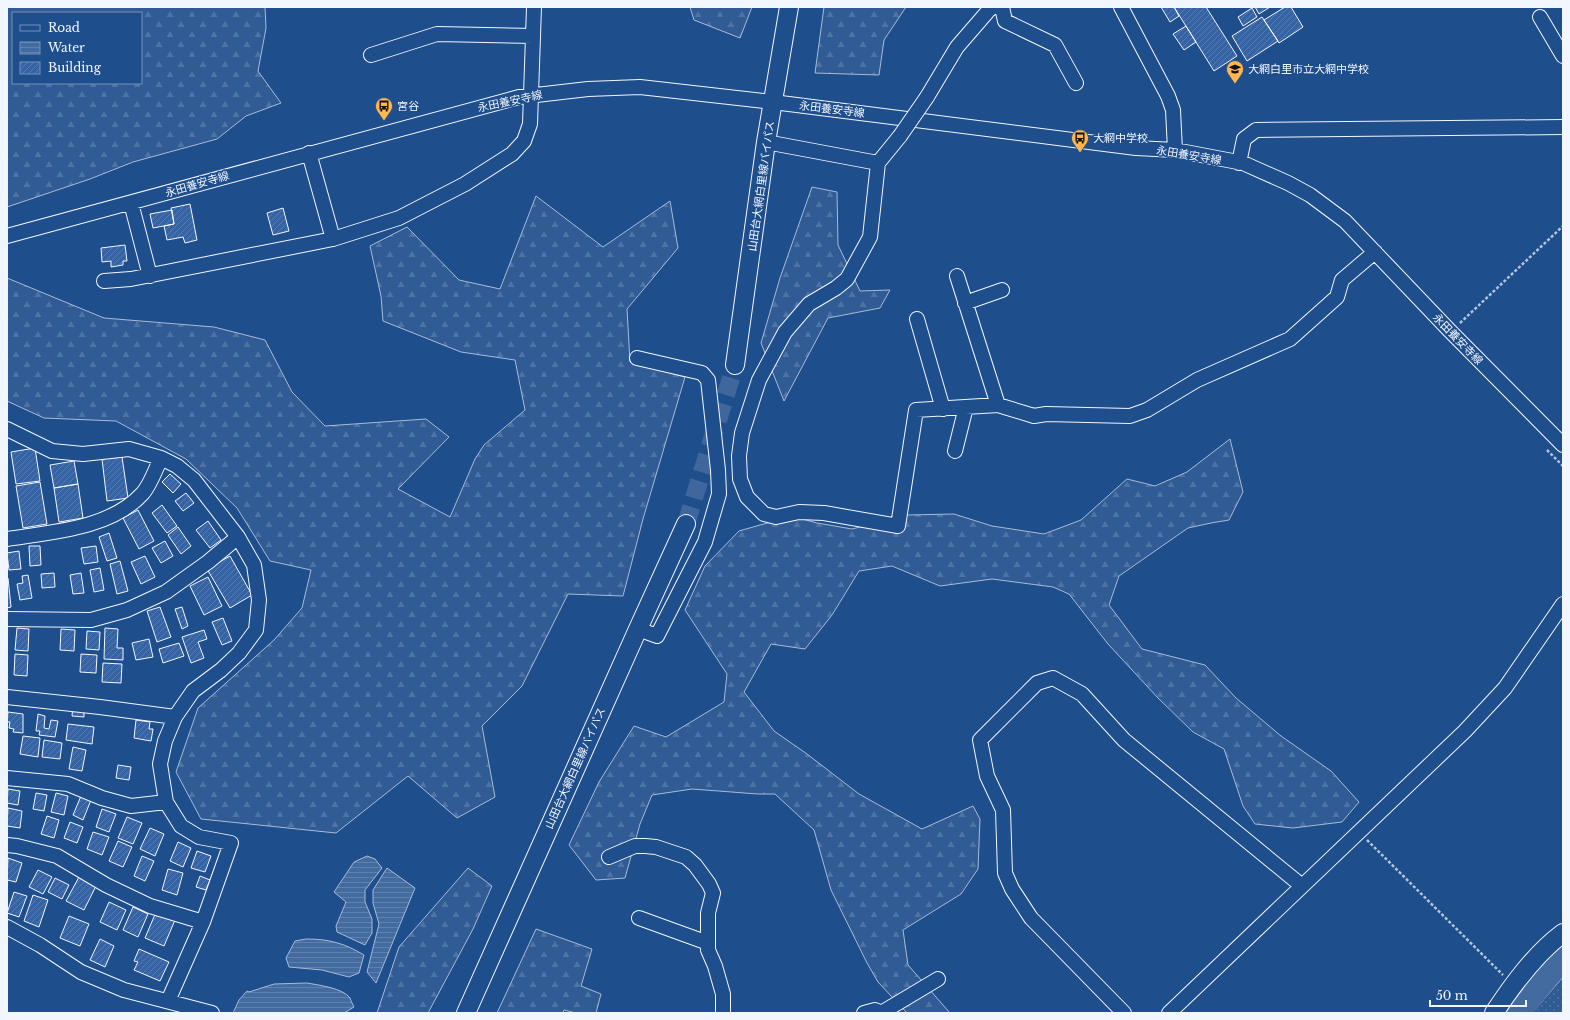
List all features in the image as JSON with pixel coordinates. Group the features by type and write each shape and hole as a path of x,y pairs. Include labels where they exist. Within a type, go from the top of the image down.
{"main road":[{"name":"山田台大網白里線バイパス","path":"735,365 766,142 789,7"},
{"name":"山田台大網白里線バイパス","path":"466,1013 686,524"},
{"path":"1500,1010 1513,985 1549,943 1563,933"}],"street":[{"path":"104,281 150,276 333,239 399,218 465,184 512,154 524,141 530,124 534,7"},
{"path":"993,7 957,47 927,97 900,136 878,163 870,237 847,279 836,288 809,304 785,332 759,380 742,432 739,456 740,479 747,497 764,514 776,517 799,512 824,513 898,526 916,410 998,405 1034,416 1046,414 1130,416 1147,410 1197,380 1290,339 1337,297 1342,280 1375,252"},
{"path":"1002,7 1005,21 1055,45 1076,83"},
{"path":"1120,7 1168,96 1173,110 1175,150"},
{"path":"1540,17 1563,56"},
{"path":"371,55 437,34 533,36"},
{"name":"永田養安寺線","path":"7,236 308,153 531,95 588,89 640,87 773,102 1136,148 1175,150 1239,163 1288,183 1310,196 1345,221 1450,331 1563,445"},
{"path":"1239,163 1244,139 1256,130 1563,127"},
{"path":"766,142 878,163"},
{"path":"308,153 333,239"},
{"path":"131,203 150,276"},
{"path":"957,276 998,405"},
{"path":"965,303 1002,290"},
{"path":"917,319 943,409"},
{"path":"638,358 702,373 708,380 718,470 719,494 705,542 657,636 638,629"},
{"path":"956,451 966,407"},
{"path":"7,429 52,451 83,454 129,449 161,458 177,466 194,480 238,537 254,565 259,600 256,630 239,653 221,670 193,691 175,717 165,741 160,764 166,802 181,826 199,837 231,843 203,922 168,1001"},
{"path":"7,539 97,522 126,508 143,493 161,458"},
{"path":"7,620 91,620 127,610 166,592 208,562 238,537"},
{"path":"1169,1013 1465,731 1505,688 1563,604"},
{"path":"1124,1013 1030,918 1012,889 1005,873 1003,810 987,776 980,740 1037,683 1053,678 1082,694 1124,740 1302,886"},
{"path":"7,697 175,717"},
{"path":"7,778 68,784 102,798 131,806 166,802"},
{"path":"7,844 57,856 106,884 150,906 203,922"},
{"path":"609,857 636,846 656,847 686,857 695,865 709,884 713,893 708,913 708,950 715,966 723,994 723,1013"},
{"path":"639,918 708,943"},
{"path":"7,927 40,945 81,972 124,990 212,1013"},
{"path":"864,1013 875,1010 881,1013 938,979"}],"path":[{"path":"1450,331 1563,226"},
{"path":"1359,832 1513,985"}],"green space":[{"path":"7,7 265,7 266,28 258,71 281,103 246,116 217,139 133,162 90,179 7,207"},
{"path":"690,7 752,7 740,38 694,20"},
{"path":"824,7 906,7 884,40 879,75 815,73"},
{"path":"812,187 837,192 838,245 860,291 890,290 880,308 828,318 784,401 761,343 780,278"},
{"path":"536,196 603,247 670,201 678,248 627,309 630,362 685,377 643,519 623,596 568,594 522,686 482,726 495,797 457,818 408,776 336,833 201,819 176,772 198,708 274,640 302,608 311,570 270,561 237,508 186,459 116,421 44,418 7,401 7,278 104,318 214,327 265,340 292,392 325,426 426,419 449,437 398,489 450,517 475,459 484,445 525,410 515,360 461,352 383,321 381,296 370,246 407,227 459,280 500,289"},
{"path":"1230,439 1243,492 1229,520 1188,528 1119,576 1109,605 1142,649 1205,665 1236,698 1281,736 1331,771 1359,802 1342,822 1293,828 1255,824 1243,806 1224,749 1193,732 1158,698 1108,644 1069,594 1053,587 992,579 940,586 892,566 859,571 832,615 805,649 771,644 744,692 774,731 859,794 922,829 973,806 980,819 978,869 961,894 903,930 908,965 950,1013 907,1013 878,982 831,890 814,830 775,794 692,789 652,795 640,824 625,878 596,880 569,845 599,782 634,726 666,737 724,702 727,674 685,610 705,566 739,531 792,516 817,523 852,529 907,515 954,514 992,526 1044,534 1081,520 1127,479 1155,486 1187,472"},
{"path":"468,868 492,886 473,929 428,1013 377,1013 399,947"},
{"path":"536,929 592,949 581,986 601,994 596,1013 576,1013 564,1010 563,1013 497,1013"},
{"path":"1563,977 1563,1013 1532,1013"}],"water":[{"path":"367,856 375,859 382,868 365,890 365,902 372,919 372,933 365,945 337,932 336,926 346,902 334,892 354,862"},
{"path":"387,868 415,888 376,983 367,972 379,924 373,903 373,890"},
{"path":"306,939 336,942 350,947 364,955 359,973 349,977 322,970 289,967 286,958 295,941"},
{"path":"307,983 336,989 342,992 350,998 354,1007 344,1013 233,1013 239,1000 247,991 249,992 274,984"}],"building":[{"path":"1161,7 1174,7 1179,16 1170,22"},
{"path":"1174,7 1206,7 1237,56 1214,71"},
{"path":"1255,7 1270,7 1259,14"},
{"path":"1285,7 1291,7 1303,27 1279,43 1264,20"},
{"path":"1252,8 1257,17 1243,26 1238,17"},
{"path":"1262,17 1278,41 1247,61 1232,36"},
{"path":"1186,26 1196,42 1184,50 1173,34"},
{"path":"190,204 197,240 185,243 183,237 167,240 164,226 174,224 171,208"},
{"path":"283,208 289,231 273,235 267,213"},
{"path":"172,210 174,224 153,228 150,214"},
{"path":"125,245 127,261 123,261 123,265 111,267 111,261 102,262 101,248"},
{"path":"35,448 40,481 16,484 11,452"},
{"path":"122,457 128,498 107,501 102,459"},
{"path":"74,461 78,484 54,488 50,465"},
{"path":"170,474 181,484 173,493 162,482"},
{"path":"40,482 47,524 23,528 16,486"},
{"path":"78,484 83,518 59,522 54,488"},
{"path":"186,493 194,503 183,511 175,501"},
{"path":"162,505 177,526 167,533 152,513"},
{"path":"138,510 154,541 139,549 123,518"},
{"path":"208,521 221,540 210,548 196,530"},
{"path":"178,527 191,546 181,554 168,535"},
{"path":"109,533 117,558 107,561 99,537"},
{"path":"165,541 173,556 161,563 152,548"},
{"path":"29,546 40,546 41,565 30,566"},
{"path":"96,546 98,562 84,564 81,548"},
{"path":"19,551 21,569 9,570 7,553"},
{"path":"145,556 155,577 141,584 131,562"},
{"path":"230,556 252,595 230,608 207,569"},
{"path":"120,561 128,591 117,594 110,564"},
{"path":"100,568 104,590 94,592 90,570"},
{"path":"54,573 55,587 42,588 41,574"},
{"path":"81,573 84,593 73,594 70,575"},
{"path":"28,575 32,598 20,600 17,584 23,583 22,576"},
{"path":"208,577 222,606 204,615 190,586"},
{"path":"7,578 11,607 7,608"},
{"path":"160,607 171,637 157,642 147,611"},
{"path":"182,607 188,626 182,629 175,609"},
{"path":"223,618 232,641 222,645 212,622"},
{"path":"17,628 29,629 28,651 15,650"},
{"path":"105,628 118,629 117,648 123,648 123,660 104,659"},
{"path":"61,629 75,630 74,651 60,650"},
{"path":"204,630 207,639 198,642 204,658 191,663 182,637"},
{"path":"87,631 100,632 99,650 86,649"},
{"path":"149,639 153,657 136,660 132,643"},
{"path":"179,643 184,656 163,663 159,649"},
{"path":"15,654 28,655 27,676 14,675"},
{"path":"81,654 97,655 96,673 80,672"},
{"path":"103,663 122,664 121,683 102,682"},
{"path":"73,705 84,706 84,717 72,716"},
{"path":"8,712 23,714 23,733 13,732 14,729 9,728 10,722 7,722"},
{"path":"38,714 45,716 44,728 49,729 51,720 58,721 55,737 39,735 40,731 36,731"},
{"path":"136,720 150,722 149,729 153,729 151,741 134,738"},
{"path":"68,724 94,727 92,744 66,740"},
{"path":"23,736 40,738 38,757 20,754"},
{"path":"44,740 62,743 60,759 42,757"},
{"path":"73,747 86,750 82,771 69,769"},
{"path":"118,765 131,767 129,780 116,778"},
{"path":"8,789 20,791 18,805 7,803"},
{"path":"36,793 47,795 44,811 33,809"},
{"path":"56,793 68,796 64,815 51,812"},
{"path":"81,796 91,800 83,820 73,815"},
{"path":"8,808 22,811 20,828 7,826"},
{"path":"102,809 116,814 109,832 96,827"},
{"path":"47,816 59,820 54,838 41,834"},
{"path":"127,817 142,823 133,844 118,838"},
{"path":"70,822 83,827 77,843 64,838"},
{"path":"150,828 164,834 155,856 140,849"},
{"path":"93,832 109,837 102,855 87,849"},
{"path":"118,841 132,847 123,867 109,861"},
{"path":"178,842 191,848 183,867 170,861"},
{"path":"197,851 211,856 205,872 191,868"},
{"path":"142,856 154,861 145,881 134,876"},
{"path":"8,858 22,863 16,882 7,880"},
{"path":"168,869 183,873 177,895 162,890"},
{"path":"38,870 52,877 43,894 29,887"},
{"path":"200,876 210,880 206,890 196,887"},
{"path":"79,877 96,886 84,910 66,901"},
{"path":"55,878 69,885 62,899 48,892"},
{"path":"14,892 27,896 19,917 7,913"},
{"path":"33,895 48,900 39,927 24,921"},
{"path":"109,902 126,910 117,930 100,922"},
{"path":"133,907 148,914 138,937 123,930"},
{"path":"156,912 175,920 164,946 145,938"},
{"path":"69,916 89,924 80,946 60,938"},
{"path":"100,939 114,946 105,967 90,960"},
{"path":"139,949 169,962 160,981 134,970 138,962 134,961"}],"waterway":[{"path":"1518,1013 1563,958"}],"tunnel":[{"path":"686,524 735,365"}],"place":[{"name":"大網白里市立大網中学校","path":"1235,84"},
{"name":"宮谷","path":"384,121"},
{"name":"大網中学校","path":"1080,153"}]}
